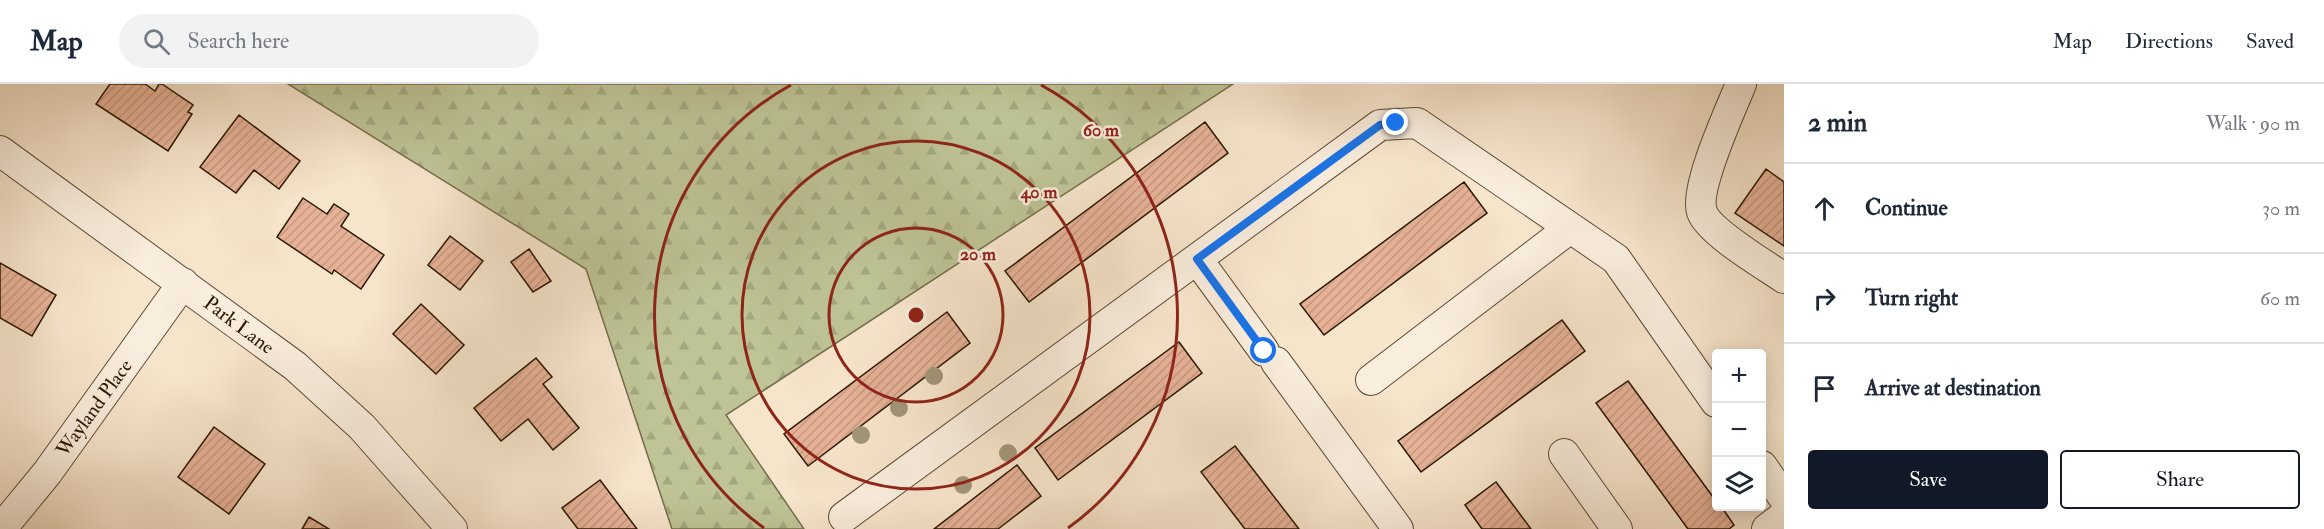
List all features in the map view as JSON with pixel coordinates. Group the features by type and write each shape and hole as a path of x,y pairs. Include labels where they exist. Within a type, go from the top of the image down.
{"street":[{"path":"1741,84 1702,184 1702,212 1720,235 1784,278"},
{"path":"844,517 1380,125 1417,123 1616,259 1712,396"},
{"name":"Park Lane","path":"0,151 295,366 362,428 452,529"},
{"path":"1371,380 1570,228"},
{"path":"1197,259 1398,529"},
{"name":"Wayland Place","path":"2,529 47,473 183,283"},
{"path":"1564,454 1617,529"},
{"path":"1766,473 1784,498"},
{"path":"1767,529 1784,516"}],"green space":[{"path":"288,84 1233,84 726,415 804,529 672,529 586,269"}],"building":[{"path":"110,84 145,84 155,91 159,84 162,84 193,105 188,112 192,114 168,151 96,104"},
{"path":"239,115 300,161 279,189 254,170 236,193 200,167"},
{"path":"1205,122 1228,153 1029,302 1005,271"},
{"path":"1766,169 1784,182 1784,246 1735,213"},
{"path":"1464,182 1487,213 1324,335 1300,304"},
{"path":"303,198 327,214 334,204 349,214 341,226 384,255 361,289 334,270 332,274 277,237"},
{"path":"450,236 483,261 460,290 428,265"},
{"path":"529,249 551,281 533,292 511,262"},
{"path":"0,263 56,295 32,336 0,318"},
{"path":"421,304 464,345 436,374 393,334"},
{"path":"947,312 970,343 808,466 784,434"},
{"path":"1562,320 1585,351 1421,472 1398,441"},
{"path":"1179,342 1202,373 1058,480 1035,448"},
{"path":"536,358 552,377 543,384 579,428 553,450 528,419 501,441 474,408"},
{"path":"1628,381 1712,496 1712,511 1724,511 1734,525 1729,529 1688,529 1596,403"},
{"path":"214,427 265,464 229,514 178,477"},
{"path":"1235,446 1299,529 1245,529 1201,472"},
{"path":"1017,465 1041,496 998,529 934,529"},
{"path":"600,480 637,529 578,529 562,508"},
{"path":"1496,482 1531,529 1482,529 1465,505"},
{"path":"309,517 329,529 302,529"}],"route":[{"path":"1264,351 1197,259 1380,125 1396,123"}]}
